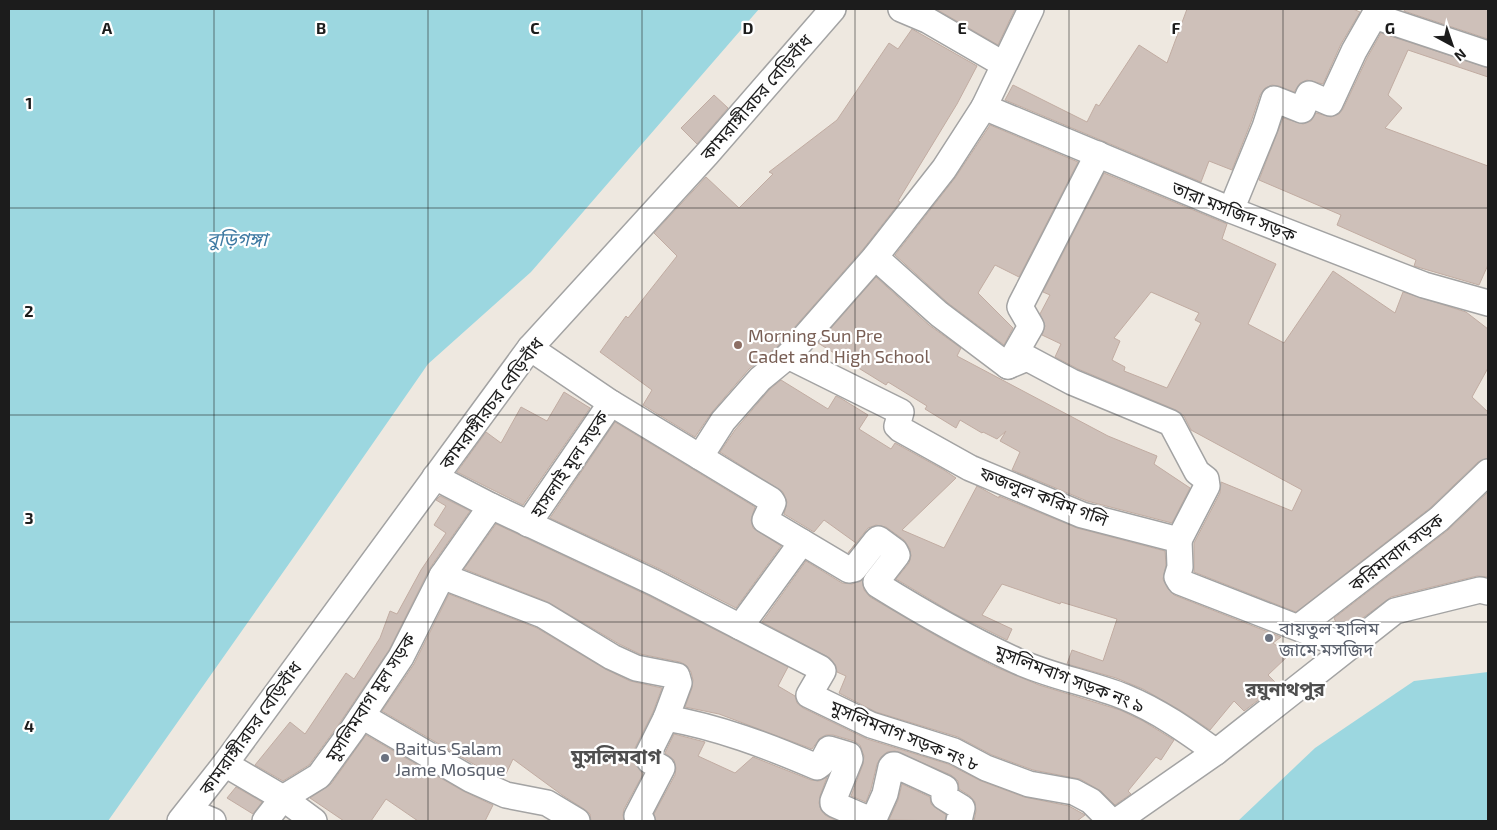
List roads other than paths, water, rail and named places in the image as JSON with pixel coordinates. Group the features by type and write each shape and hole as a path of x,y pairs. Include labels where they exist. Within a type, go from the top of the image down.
{"street":[{"name":"কামরাঙ্গীরচর বেড়িবাঁধ","path":"184,816 225,764 530,348 707,154 833,9"},
{"path":"901,9 928,20 1003,64"},
{"path":"700,457 723,421 760,379 788,356 874,257 944,169 984,107 1031,9"},
{"path":"1231,210 1265,127 1274,99 1302,110 1308,94 1330,103 1354,50 1374,16 1488,54"},
{"name":"তারা মসজিদ সড়ক","path":"984,107 1231,210 1424,285 1488,303"},
{"path":"1008,366 1031,326 1020,307 1021,304 1098,154"},
{"path":"874,257 939,314 1008,366"},
{"path":"530,348 611,403"},
{"name":"ফজলুল করিম গলি","path":"788,356 901,412 898,426 900,430 970,468 1082,515 1179,540"},
{"path":"1008,366 1027,358 1072,382 1171,423 1197,472 1206,479 1207,486 1179,540 1180,567 1177,577 1180,582 1347,647"},
{"name":"হাসলাই মূল সড়ক","path":"528,524 611,403 700,457"},
{"name":"মুসলিমবাগ সড়ক নং ৯","path":"700,457 771,500 773,503 765,520 852,570 876,541 880,540 897,555 876,582 930,617 1019,662 1125,697 1166,717 1216,752"},
{"name":"করিমাবাদ সড়ক","path":"1300,628 1439,519 1488,472"},
{"name":"মুসলিমবাগ সড়ক নং ৮","path":"435,477 528,524 655,583 820,668 823,671 809,695 871,725 954,751 986,768 1029,784 1074,792 1091,801 1111,821"},
{"name":"মুসলিমবাগ মূল সড়ক","path":"265,821 283,798 319,776 401,657 442,576 491,506"},
{"path":"740,627 802,542"},
{"path":"442,576 543,615 604,652 636,668 677,676 679,683 666,718 647,756 650,761 662,768 637,816 642,821"},
{"path":"1117,821 1216,752 1394,611 1480,590 1488,592"},
{"path":"362,716 470,779 506,795 547,803 577,821"},
{"path":"666,718 693,723 767,745 817,767 821,764 829,750 849,755 850,759 833,803 870,820 874,818 885,794 893,764 945,788 944,797 962,808 959,821"},
{"path":"225,764 283,798 314,821"},
{"path":"184,816 214,821"}],"water":[{"name":"বুড়িগঙ্গা","path":"9,9 759,9 531,272 428,364 108,821 9,821"},
{"path":"1488,672 1488,821 1238,821 1315,748 1414,681"}],"place":[{"name":"Morning Sun Pre Cadet and High School","path":"738,345"},
{"name":"বায়তুল হালিম জামে মসজিদ","path":"1269,638"},
{"name":"Baitus Salam Jame Mosque","path":"385,758"}],"district":[{"name":"রঘুনাথপুর","path":"1285,688"},
{"name":"মুসলিমবাগ","path":"616,756"}]}
